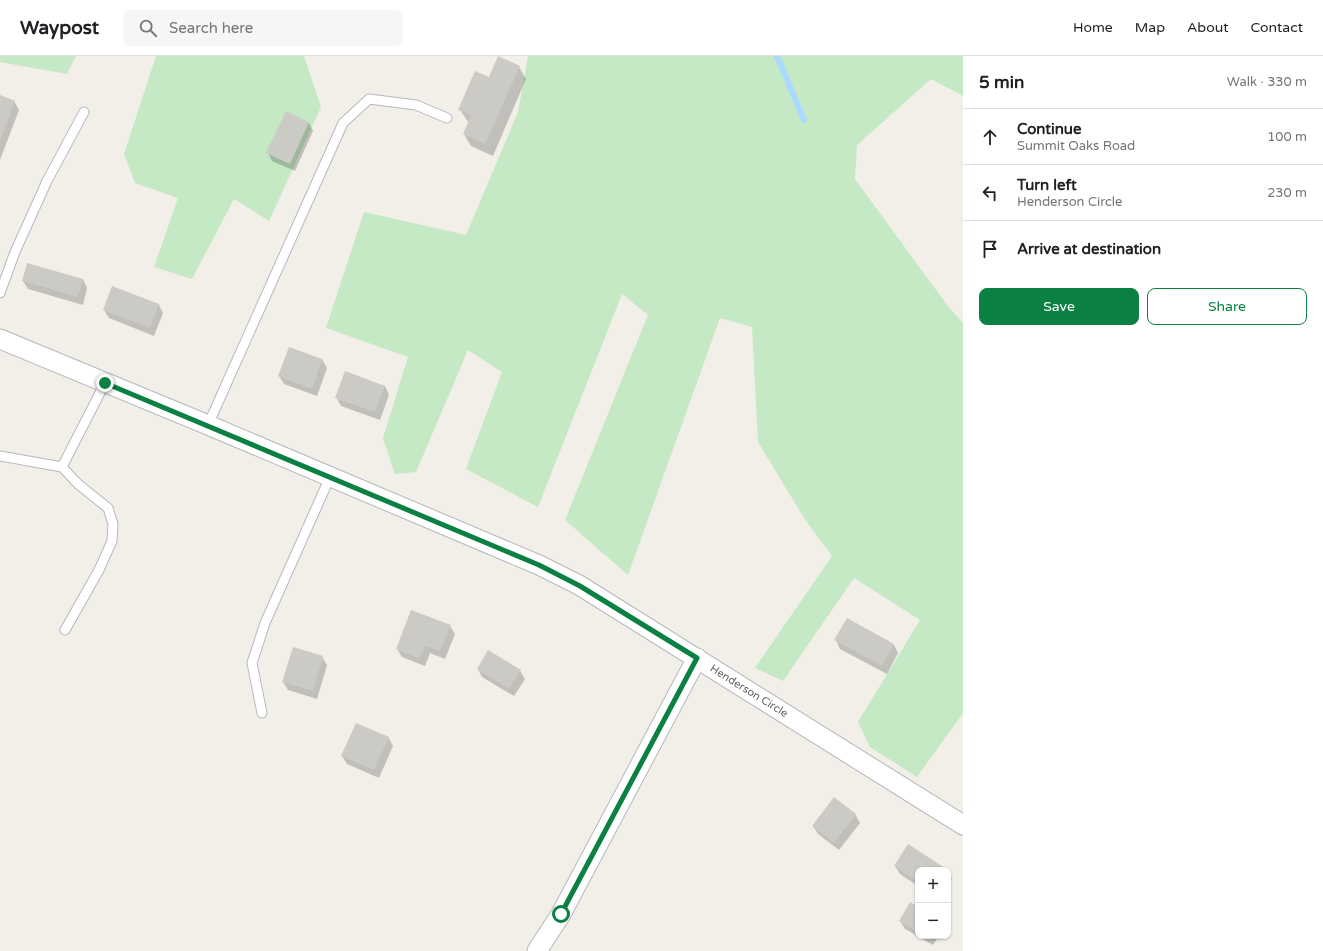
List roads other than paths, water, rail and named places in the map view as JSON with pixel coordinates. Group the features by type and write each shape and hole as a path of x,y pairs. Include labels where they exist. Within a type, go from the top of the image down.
{"street":[{"name":"Henderson Circle","path":"0,339 539,565 566,579 697,658 963,825"},
{"path":"537,951 561,914 697,658"}],"lane":[{"path":"208,425 344,123 369,99 416,105 447,118"},
{"path":"0,293 47,181 84,112"},
{"path":"62,466 105,383"},
{"path":"0,456 62,466 78,484 108,508 114,524 112,541 99,570 65,630"},
{"path":"262,713 252,663 265,623 330,477"}],"waterway":[{"path":"777,56 804,120"}]}
